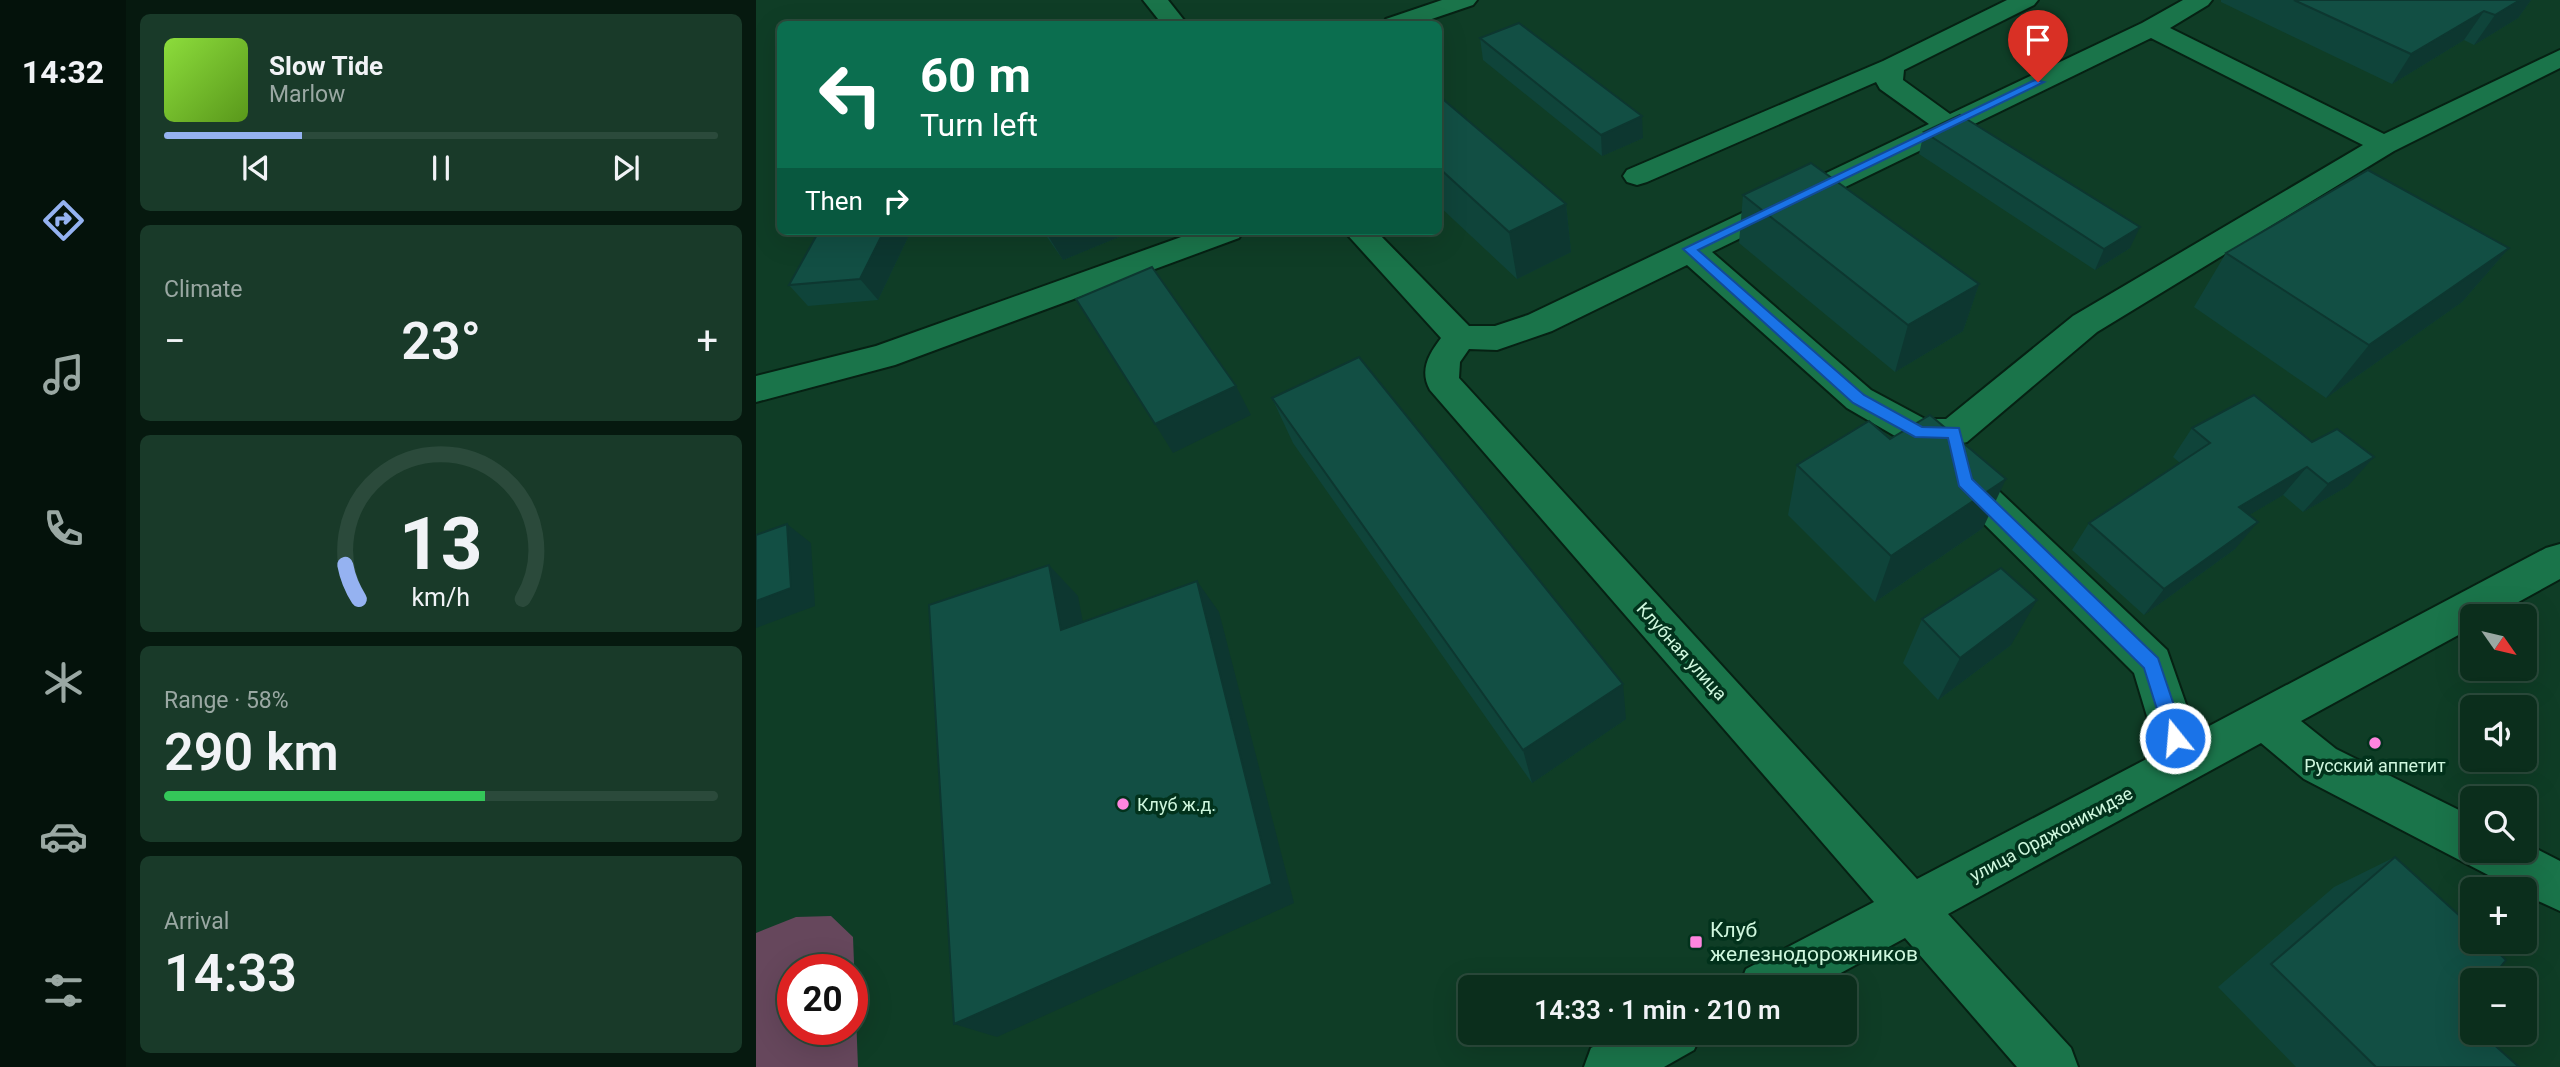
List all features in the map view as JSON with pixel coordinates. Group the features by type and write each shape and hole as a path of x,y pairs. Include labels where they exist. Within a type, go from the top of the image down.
{"street":[{"path":"1155,0 1172,21"},
{"path":"1404,21 1465,0"},
{"path":"1637,176 1892,66 2026,0"},
{"path":"1363,235 1460,337 1497,338 1540,323 2151,28 2200,0"},
{"path":"2151,28 2384,145"},
{"path":"1689,249 1858,399 1920,433 1954,432 2085,324 2384,145 2560,58"},
{"path":"1892,66 1889,83 1948,125"},
{"path":"756,389 883,356 1217,235"},
{"name":"Клубная улица","path":"1460,337 1443,360 1442,381 2052,1067"},
{"path":"1954,432 1965,482 2152,663 2183,763"},
{"name":"улица Орджоникидзе","path":"1787,975 2560,560"},
{"path":"2265,719 2320,764 2460,835"},
{"path":"2514,863 2560,887"},
{"path":"1610,1067 1651,1045"}],"shaded area":[{"path":"831,916 853,937 854,954 777,954 777,1045 857,1045 858,1067 756,1067 756,933 796,917"}],"building":[{"path":"2294,0 2520,0 2495,15 2484,11 2411,54"},
{"path":"1519,23 1642,116 1601,135 1480,38"},
{"path":"1442,98 1566,204 1509,232 1442,171"},
{"path":"1960,115 2140,227 2104,249 1924,132"},
{"path":"1811,163 1979,284 1908,325 1743,195"},
{"path":"2368,170 2509,248 2369,345 2226,253"},
{"path":"817,235 882,235 860,279 789,285"},
{"path":"1152,267 1236,386 1155,424 1076,299"},
{"path":"1359,357 1623,684 1523,750 1272,398"},
{"path":"2254,395 2312,442 2337,429 2374,457 2328,484 2307,467 2239,507 2258,522 2164,589 2089,523 2210,443 2192,428"},
{"path":"1930,415 2006,479 1891,556 1797,465 1869,421 1890,439"},
{"path":"787,524 791,588 756,601 756,535"},
{"name":"Клуб ж.д.","path":"1049,565 1061,630 1197,581 1272,884 954,1024 929,605"},
{"path":"2001,568 2037,600 1960,658 1922,619"},
{"path":"2395,857 2460,916 2460,954 2500,954 2506,960 2500,968 2460,968 2460,1045 2494,1045 2519,1067 2376,1067 2271,964"}],"place":[{"name":"Русский аппетит","path":"2375,743"},
{"name":"Клуб ж.д.","path":"1123,804"},
{"name":"Клуб железнодорожников","path":"1696,942"}],"route":[{"path":"2038,82 1689,249 1858,399 1920,433 1954,432 1965,482 2152,663 2175,738"}]}
